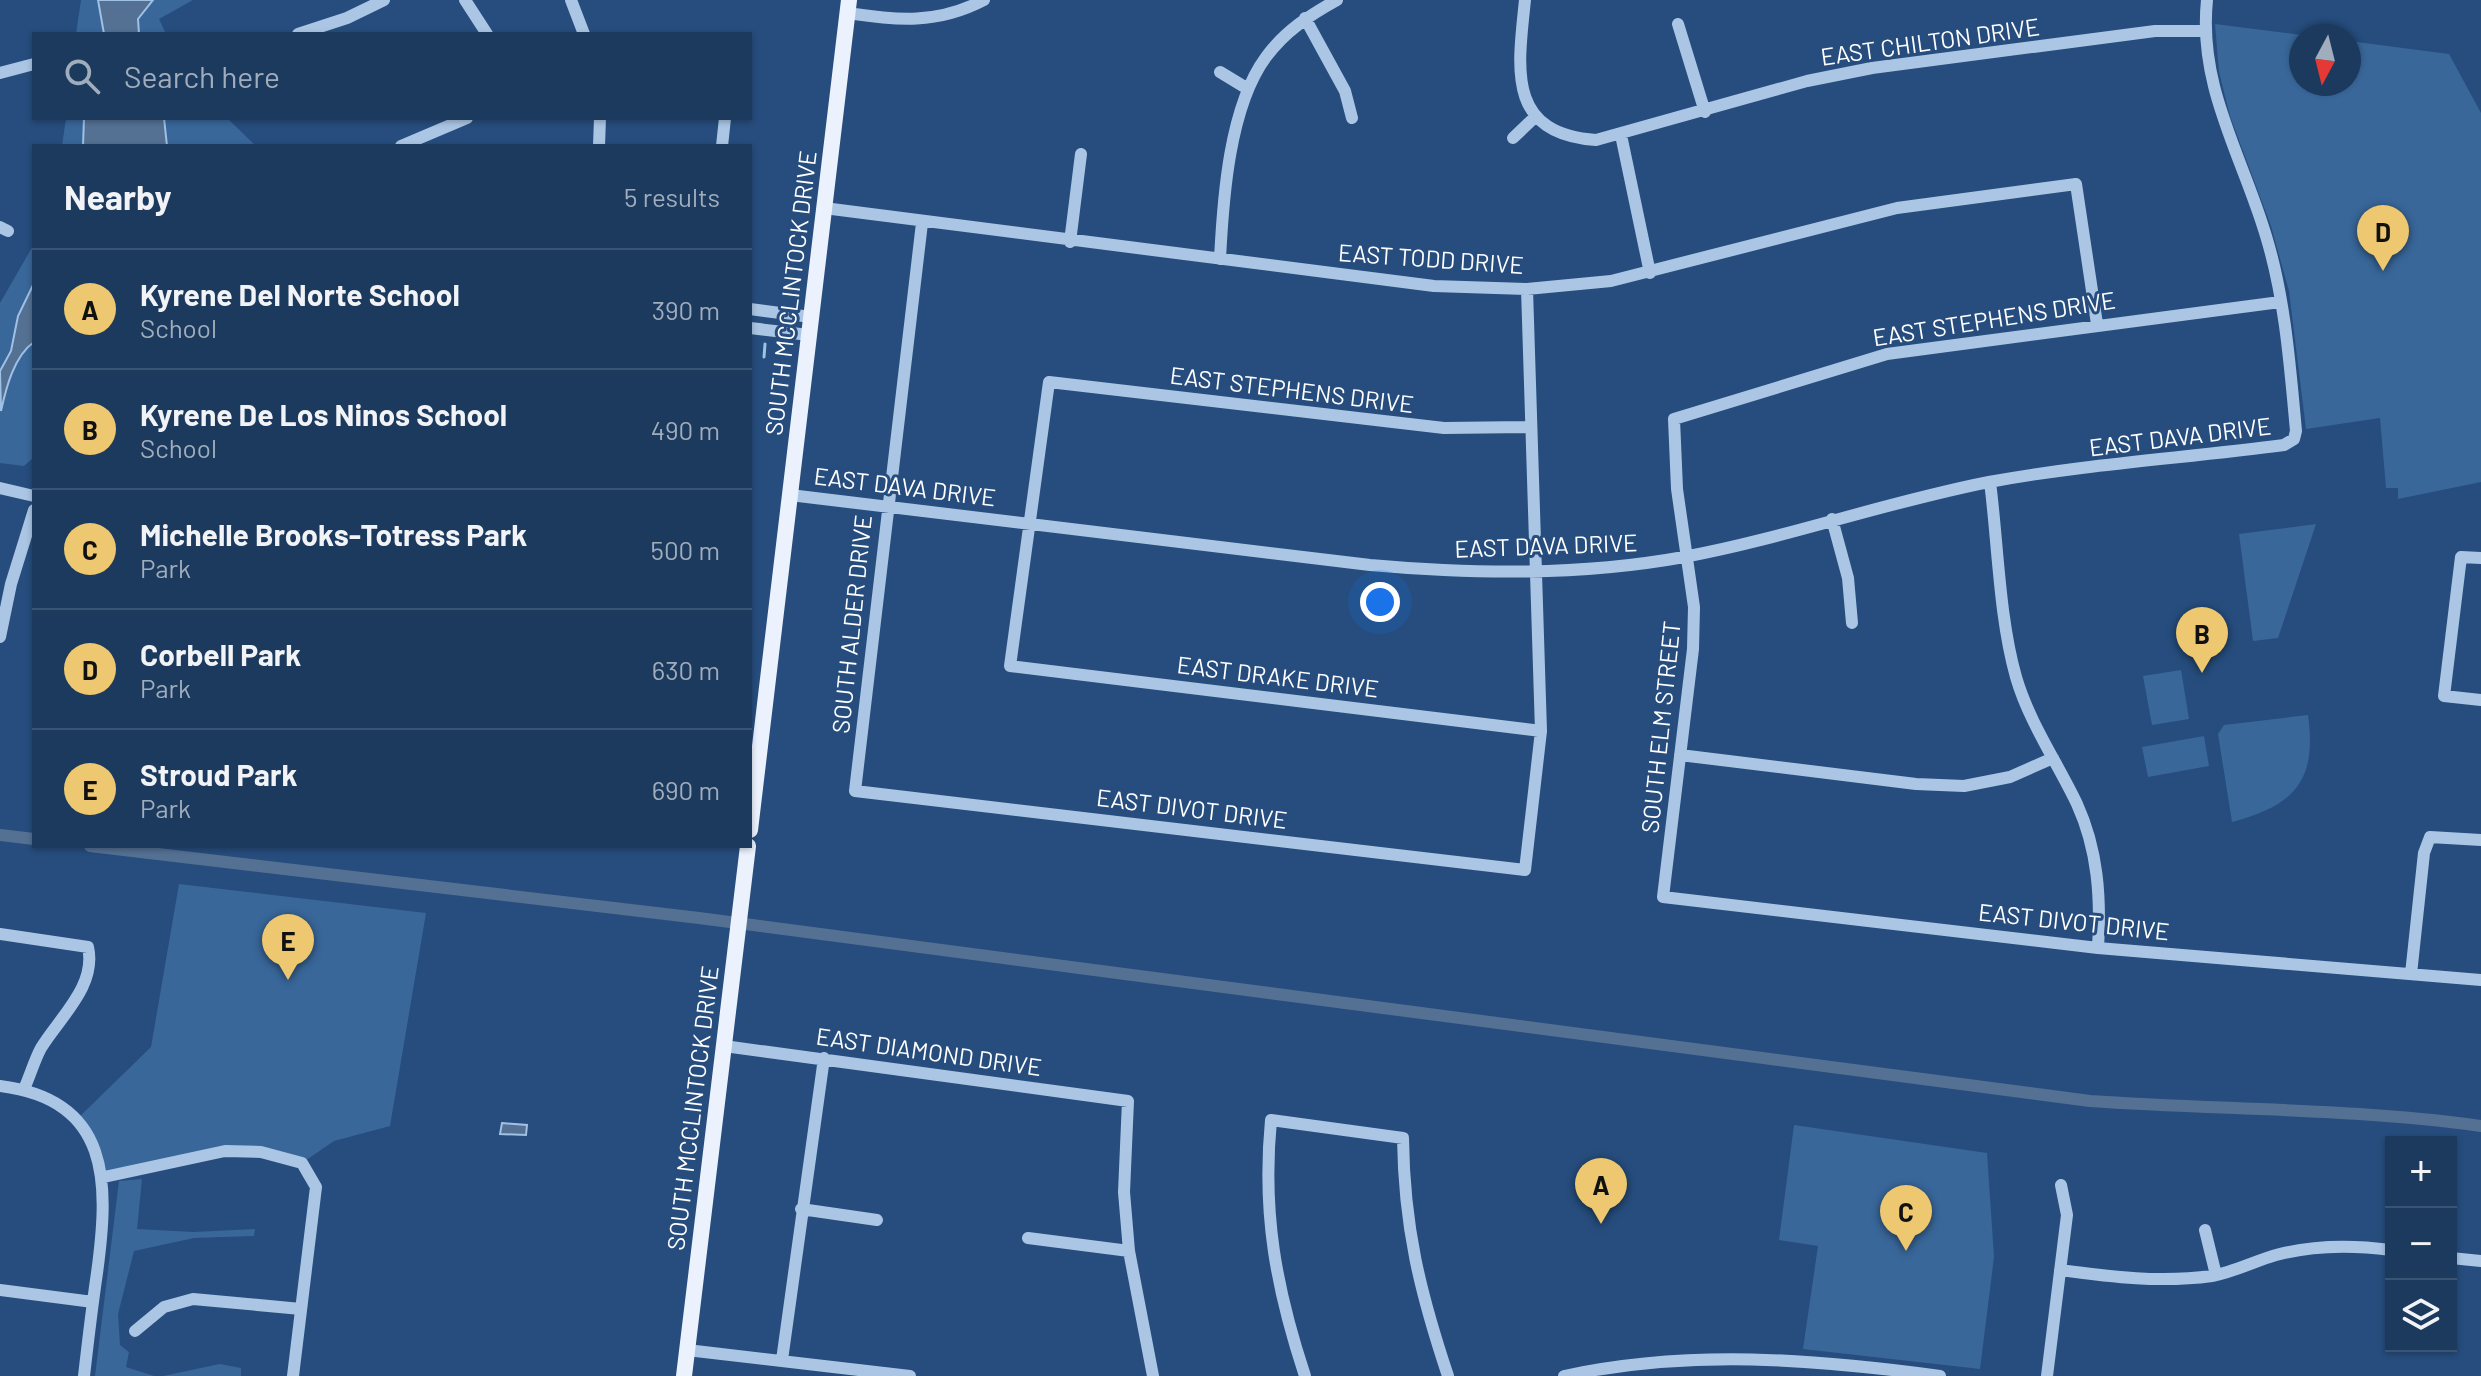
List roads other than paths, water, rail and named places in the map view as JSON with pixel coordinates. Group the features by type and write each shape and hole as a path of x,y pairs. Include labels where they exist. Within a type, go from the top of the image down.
{"main road":[{"name":"SOUTH MCCLINTOCK DRIVE","path":"752,813 848,7"},
{"name":"SOUTH MCCLINTOCK DRIVE","path":"684,1376 748,848"}],"street":[{"path":"304,32 347,18 384,0"},
{"path":"465,0 486,32"},
{"path":"571,0 583,32"},
{"path":"848,7 904,22 944,16 984,0"},
{"path":"1220,259 1233,140 1248,89 1265,58 1305,18 1337,0"},
{"path":"1513,138 1535,117 1523,95 1518,70 1525,0"},
{"path":"2207,0 2204,31 2208,73 2220,119 2266,235 2280,302"},
{"path":"1305,18 1345,91 1352,118"},
{"path":"1678,24 1705,112"},
{"name":"EAST CHILTON DRIVE","path":"1535,117 1552,131 1571,139 1596,140 1807,81 1872,68 2155,31 2204,31"},
{"path":"0,73 32,65"},
{"path":"1220,72 1248,89"},
{"path":"406,144 462,120"},
{"path":"599,144 600,120"},
{"path":"722,144 725,120"},
{"path":"1621,135 1650,273"},
{"path":"1070,242 1081,154"},
{"name":"EAST TODD DRIVE","path":"824,208 1070,242 1434,286 1527,289 1650,273 1897,208 2076,184 2097,324"},
{"name":"SOUTH ALDER DRIVE","path":"855,791 922,223"},
{"path":"1527,289 1541,731"},
{"name":"EAST STEPHENS DRIVE","path":"1674,419 1887,354 2280,302"},
{"name":"EAST DAVA DRIVE","path":"790,495 1370,565 1453,572 1609,569 1687,557 1990,482 2284,445 2294,439 2291,371 2280,302"},
{"path":"752,309 811,317"},
{"path":"752,328 809,335"},
{"name":"EAST STEPHENS DRIVE","path":"1029,522 1049,382 1444,428 1531,427"},
{"name":"SOUTH ELM STREET","path":"1663,897 1693,649 1694,607 1677,489 1674,419"},
{"path":"1990,482 2013,664 2022,696 2078,806 2091,843 2100,890 2098,948"},
{"path":"0,488 32,496"},
{"path":"0,637 5,583 32,515"},
{"path":"1832,519 1848,578 1852,623"},
{"name":"EAST DRAKE DRIVE","path":"1029,522 1010,666 1541,731"},
{"path":"2481,558 2461,557 2444,696 2481,700"},
{"name":"EAST DIVOT DRIVE","path":"855,791 1525,870 1541,731"},
{"path":"1680,755 1916,784 1964,786 2010,777 2053,758"},
{"path":"2411,974 2424,853 2430,837 2481,840"},
{"name":"EAST DIVOT DRIVE","path":"1663,897 2098,948 2481,980"},
{"path":"0,934 88,947 91,959 85,980 67,1015 41,1049 24,1089"},
{"name":"EAST DIAMOND DRIVE","path":"724,1046 1128,1101 1124,1192 1129,1251"},
{"path":"782,1360 824,1058"},
{"path":"0,1086 24,1089 57,1103 82,1127 96,1152 104,1177 105,1213 84,1376"},
{"path":"1305,1376 1282,1305 1270,1237 1266,1169 1271,1120 1403,1138 1408,1235 1418,1282 1448,1376"},
{"path":"104,1177 225,1151 261,1152 302,1163 316,1187 293,1376"},
{"path":"2047,1376 2067,1215 2061,1185"},
{"path":"801,1209 877,1220"},
{"path":"2205,1230 2216,1275"},
{"path":"1028,1238 1129,1251 1153,1376"},
{"path":"2060,1270 2139,1281 2216,1275 2278,1255 2319,1248 2385,1250"},
{"path":"2457,1259 2481,1261"},
{"path":"0,1290 93,1302"},
{"path":"135,1331 164,1307 193,1299 301,1309"},
{"path":"687,1350 910,1376"},
{"path":"1564,1376 1736,1357 1832,1361 1940,1376"}],"waterway":[{"path":"764,357 765,344"},
{"path":"0,835 32,839"},
{"path":"107,848 699,918 2090,1101 2335,1113 2481,1126"}],"place":[{"name":"Corbell Park","path":"2383,271"},
{"name":"Kyrene De Los Ninos School","path":"2202,673"},
{"name":"Stroud Park","path":"288,980"},
{"name":"Kyrene Del Norte School","path":"1601,1224"},
{"name":"Michelle Brooks-Totress Park","path":"1906,1251"}]}
